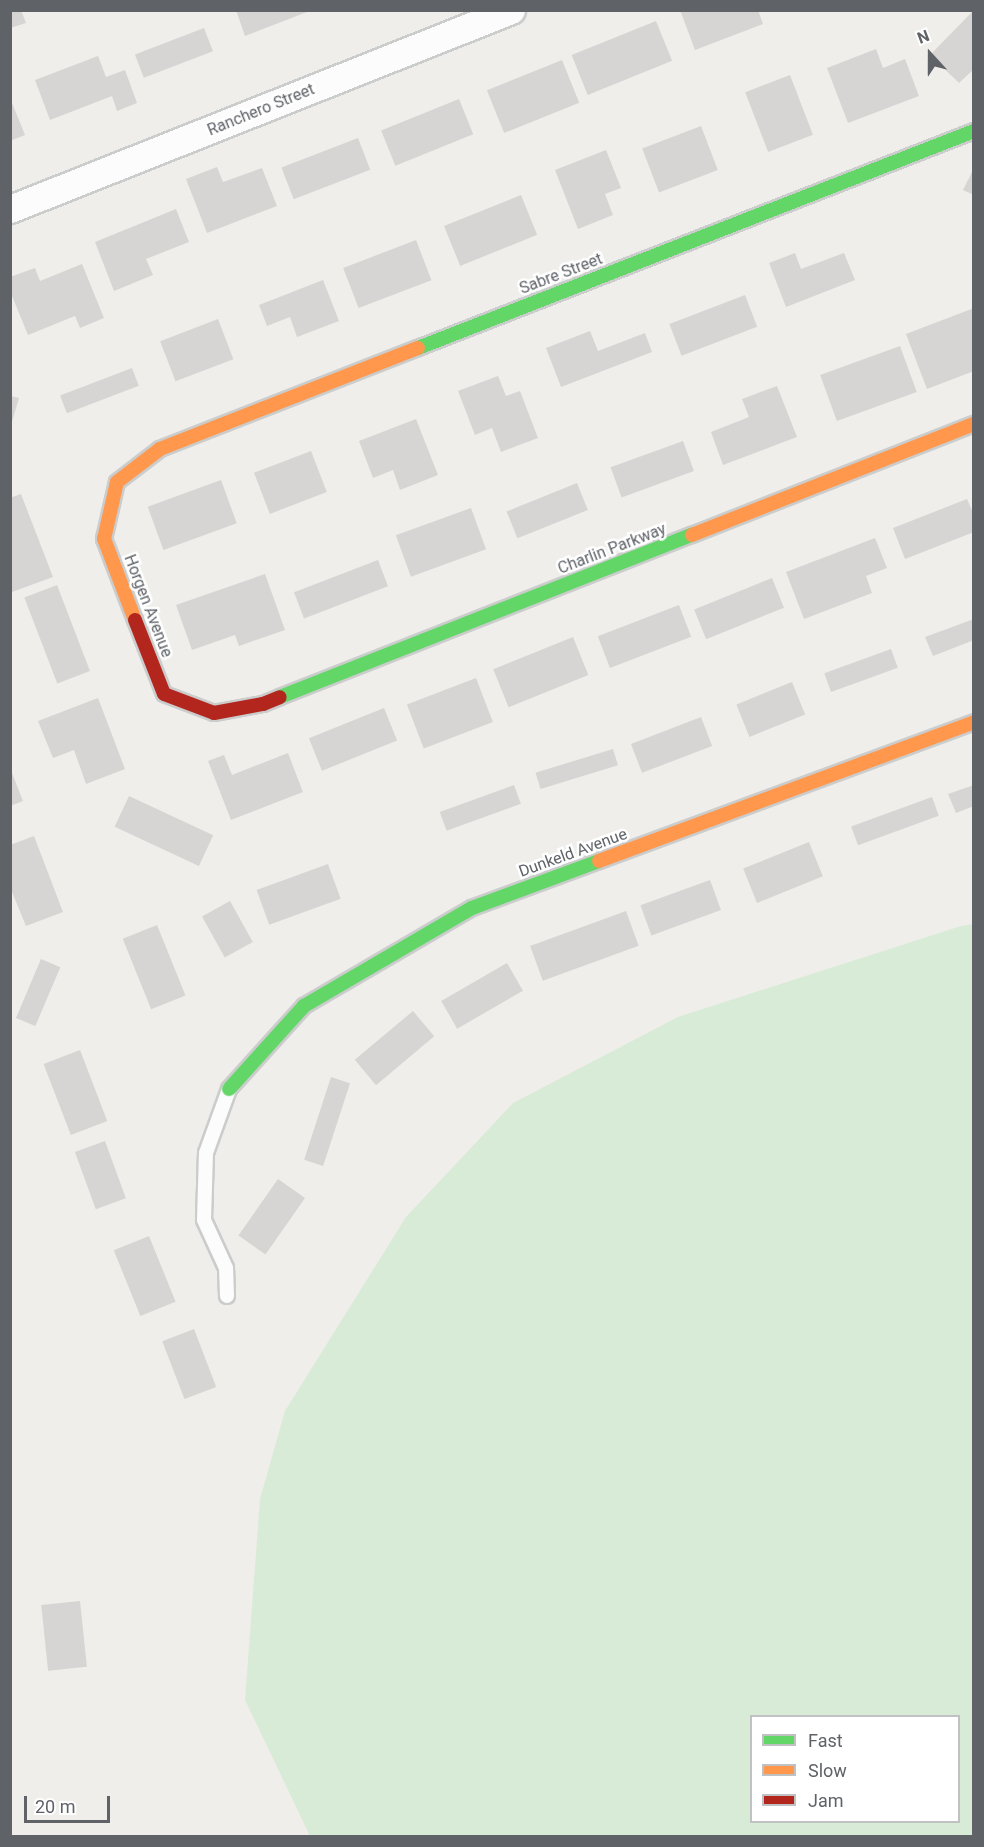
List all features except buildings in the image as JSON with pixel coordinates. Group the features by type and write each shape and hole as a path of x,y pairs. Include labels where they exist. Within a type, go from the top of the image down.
{"street":[{"name":"Ranchero Street","path":"10,209 511,10"},
{"name":"Sabre Street","path":"160,449 974,131"},
{"name":"Charlin Parkway","path":"263,704 974,424"},
{"name":"Horgen Avenue","path":"160,449 117,482 104,539 164,694 214,713 263,704"},
{"name":"Dunkeld Avenue","path":"229,1089 304,1006 472,908 974,722"}],"lane":[{"path":"227,1296 226,1268 204,1220 206,1154 229,1089"}],"green space":[{"path":"973,924 973,1836 310,1836 245,1700 260,1499 285,1411 406,1217 513,1103 678,1017"}],"traffic: fast":[{"path":"418,348 974,131"},
{"path":"280,697 692,535"},
{"path":"229,1089 304,1006 472,908 599,861"}],"traffic: slow":[{"path":"135,620 104,539 117,482 160,449 418,348"},
{"path":"692,535 974,424"},
{"path":"599,861 974,722"}],"traffic: jam":[{"path":"135,620 164,694 214,713 263,704 280,697"}]}
